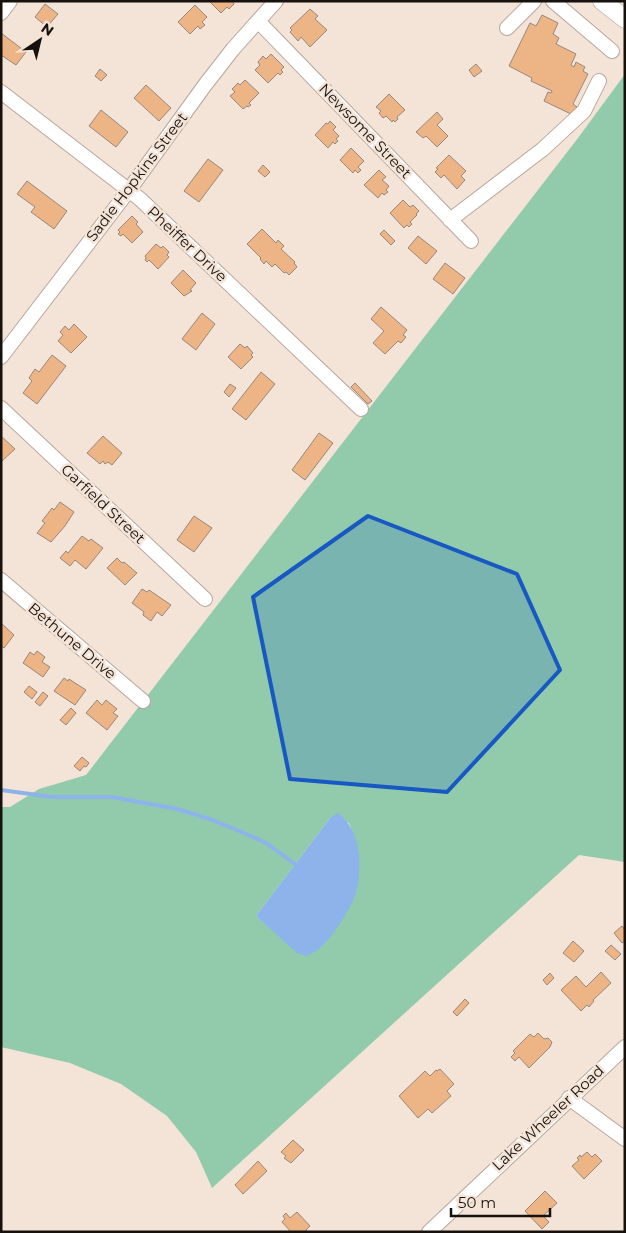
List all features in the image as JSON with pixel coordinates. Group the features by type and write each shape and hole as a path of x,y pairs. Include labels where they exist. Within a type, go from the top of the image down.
{"main road":[{"path":"602,1 625,19"}],"street":[{"path":"1,13 10,1"},
{"name":"Sadie Hopkins Street","path":"1,357 205,85 233,49 276,1"},
{"path":"507,28 534,1"},
{"path":"553,1 612,50"},
{"name":"Newsome Street","path":"258,21 471,241"},
{"path":"450,220 543,149 584,112 599,81"},
{"name":"Pheiffer Drive","path":"1,92 128,190 361,409"},
{"name":"Garfield Street","path":"1,408 204,600"},
{"name":"Bethune Drive","path":"1,580 143,701"},
{"name":"Lake Wheeler Road","path":"429,1232 625,1046"},
{"path":"570,1098 625,1139"}],"highlighted area":[{"path":"368,516 517,574 560,670 447,792 290,779 253,597"}],"green space":[{"path":"625,74 625,862 579,855 212,1188 196,1152 167,1116 121,1084 70,1063 1,1047 1,807 10,807 39,789 86,775 578,138","holes":["330,818 349,823 353,832 358,859 358,878 354,897 275,932 256,916"]}],"water":[{"path":"338,813 352,829 356,840 359,863 358,886 353,901 336,929 321,947 307,956 297,953 256,916 330,818"}],"building":[{"path":"211,1 233,1 234,4 229,9 227,7 221,13"},
{"path":"45,4 58,14 47,27 35,17"},
{"path":"195,5 207,17 202,22 205,25 200,29 198,26 190,34 178,22"},
{"path":"310,9 318,16 315,19 327,30 310,47 301,37 298,41 290,32 292,30 290,28"},
{"path":"542,15 558,23 553,34 559,38 556,44 576,54 571,65 574,67 576,62 585,67 583,71 588,74 573,104 577,107 573,115 544,101 548,92 551,93 552,91 531,81 532,78 509,66 530,23 536,26"},
{"path":"1,33 26,52 16,65 1,55"},
{"path":"271,54 284,67 280,75 278,73 268,83 255,70 260,65 258,62 263,56 266,59"},
{"path":"476,64 482,71 474,77 469,70"},
{"path":"100,69 107,75 101,81 95,76"},
{"path":"245,80 259,93 249,103 251,105 243,109 230,96 235,92 232,89 238,83 240,85"},
{"path":"146,85 171,108 159,121 134,98"},
{"path":"389,94 405,110 397,117 398,119 395,122 393,120 392,122 386,116 383,118 379,113 381,111 376,107"},
{"path":"101,110 128,132 116,147 89,126"},
{"path":"437,112 443,119 437,125 448,136 437,147 426,136 423,138 416,132"},
{"path":"330,121 336,127 333,130 339,136 336,139 338,141 335,144 333,142 328,148 315,135"},
{"path":"351,148 364,161 358,167 361,170 358,173 355,170 353,173 340,160"},
{"path":"449,155 466,171 461,176 465,180 457,189 444,175 441,178 435,172 438,169 436,168"},
{"path":"208,159 223,170 199,202 184,191"},
{"path":"263,165 270,172 265,177 258,171"},
{"path":"379,170 386,177 382,180 389,186 386,190 388,192 384,195 382,193 378,198 364,185"},
{"path":"27,181 67,211 54,229 31,212 35,207 17,194"},
{"path":"403,200 410,207 413,205 419,211 410,222 412,224 404,228 390,213"},
{"path":"132,216 138,222 136,224 143,232 132,243 123,234 121,236 118,234 120,232 118,230"},
{"path":"262,229 276,243 278,240 284,246 281,249 295,262 297,267 289,275 286,272 284,273 275,264 272,267 266,261 264,264 261,258 247,244"},
{"path":"384,230 395,241 391,245 380,234"},
{"path":"418,236 437,251 426,264 408,248"},
{"path":"156,244 161,248 163,246 169,252 167,255 169,257 158,269 149,260 147,262 145,260 145,256"},
{"path":"445,263 465,278 453,294 433,279"},
{"path":"183,270 196,283 190,290 192,291 184,296 171,283"},
{"path":"381,307 407,330 403,335 406,337 401,343 398,341 385,354 373,343 384,331 371,319"},
{"path":"202,313 215,324 196,350 182,339"},
{"path":"74,324 87,337 71,353 58,341 63,335 60,332 65,326 69,330"},
{"path":"240,344 245,348 247,346 253,353 251,355 253,357 241,369 228,357"},
{"path":"52,355 66,366 37,404 23,393 32,381 29,378 35,369 39,372"},
{"path":"261,372 275,384 246,420 232,409"},
{"path":"355,383 372,401 368,404 351,387"},
{"path":"230,384 236,388 229,397 224,392"},
{"path":"319,433 333,443 305,480 292,470"},
{"path":"1,436 15,449 2,461 1,461"},
{"path":"103,436 122,453 112,465 108,462 105,464 103,461 100,464 87,453"},
{"path":"60,502 74,512 51,542 37,533 45,523 42,521 52,508 54,510"},
{"path":"194,516 212,528 194,552 177,540"},
{"path":"82,536 89,541 91,539 103,548 86,569 75,560 70,566 60,558 66,551 68,553"},
{"path":"117,558 137,573 125,585 107,568"},
{"path":"142,589 147,592 149,590 171,605 162,616 157,612 151,621 143,615 144,612 132,603"},
{"path":"1,623 14,635 4,648 1,646"},
{"path":"37,651 45,657 42,662 50,667 43,677 23,663 30,652 34,655"},
{"path":"64,678 68,681 69,679 86,690 75,705 54,691"},
{"path":"29,686 37,692 32,699 24,692"},
{"path":"43,692 48,696 40,706 35,702"},
{"path":"97,700 102,705 106,700 117,709 113,713 118,716 107,730 86,713"},
{"path":"71,708 76,713 66,725 60,720"},
{"path":"82,757 89,763 80,771 74,766"},
{"path":"622,926 625,930 625,941 622,943 614,933"},
{"path":"573,941 584,951 574,962 563,953"},
{"path":"611,945 621,954 615,960 605,951"},
{"path":"601,972 611,983 593,1000 589,1007 587,1005 581,1011 561,990 576,976 586,987"},
{"path":"550,973 554,978 547,985 543,980"},
{"path":"465,999 469,1003 457,1016 453,1012"},
{"path":"538,1033 544,1039 548,1038 552,1042 550,1047 529,1068 519,1057 515,1061 511,1057 515,1053 513,1051 530,1034 534,1037"},
{"path":"440,1069 454,1084 447,1091 451,1096 432,1113 428,1109 418,1118 399,1096 425,1071 430,1076"},
{"path":"293,1140 304,1150 291,1163 284,1158 286,1156 281,1152"},
{"path":"587,1152 592,1157 595,1154 602,1161 584,1179 572,1166 579,1160 577,1158 580,1155 581,1157"},
{"path":"258,1161 267,1171 243,1194 235,1185"},
{"path":"545,1191 557,1203 543,1216 549,1222 542,1229 525,1211"},
{"path":"297,1212 310,1226 306,1230 307,1232 291,1232 282,1222 285,1219 283,1216 286,1213 290,1218"}],"waterway":[{"path":"1,790 52,797 112,797 177,809 210,819 266,843 299,867"}]}
